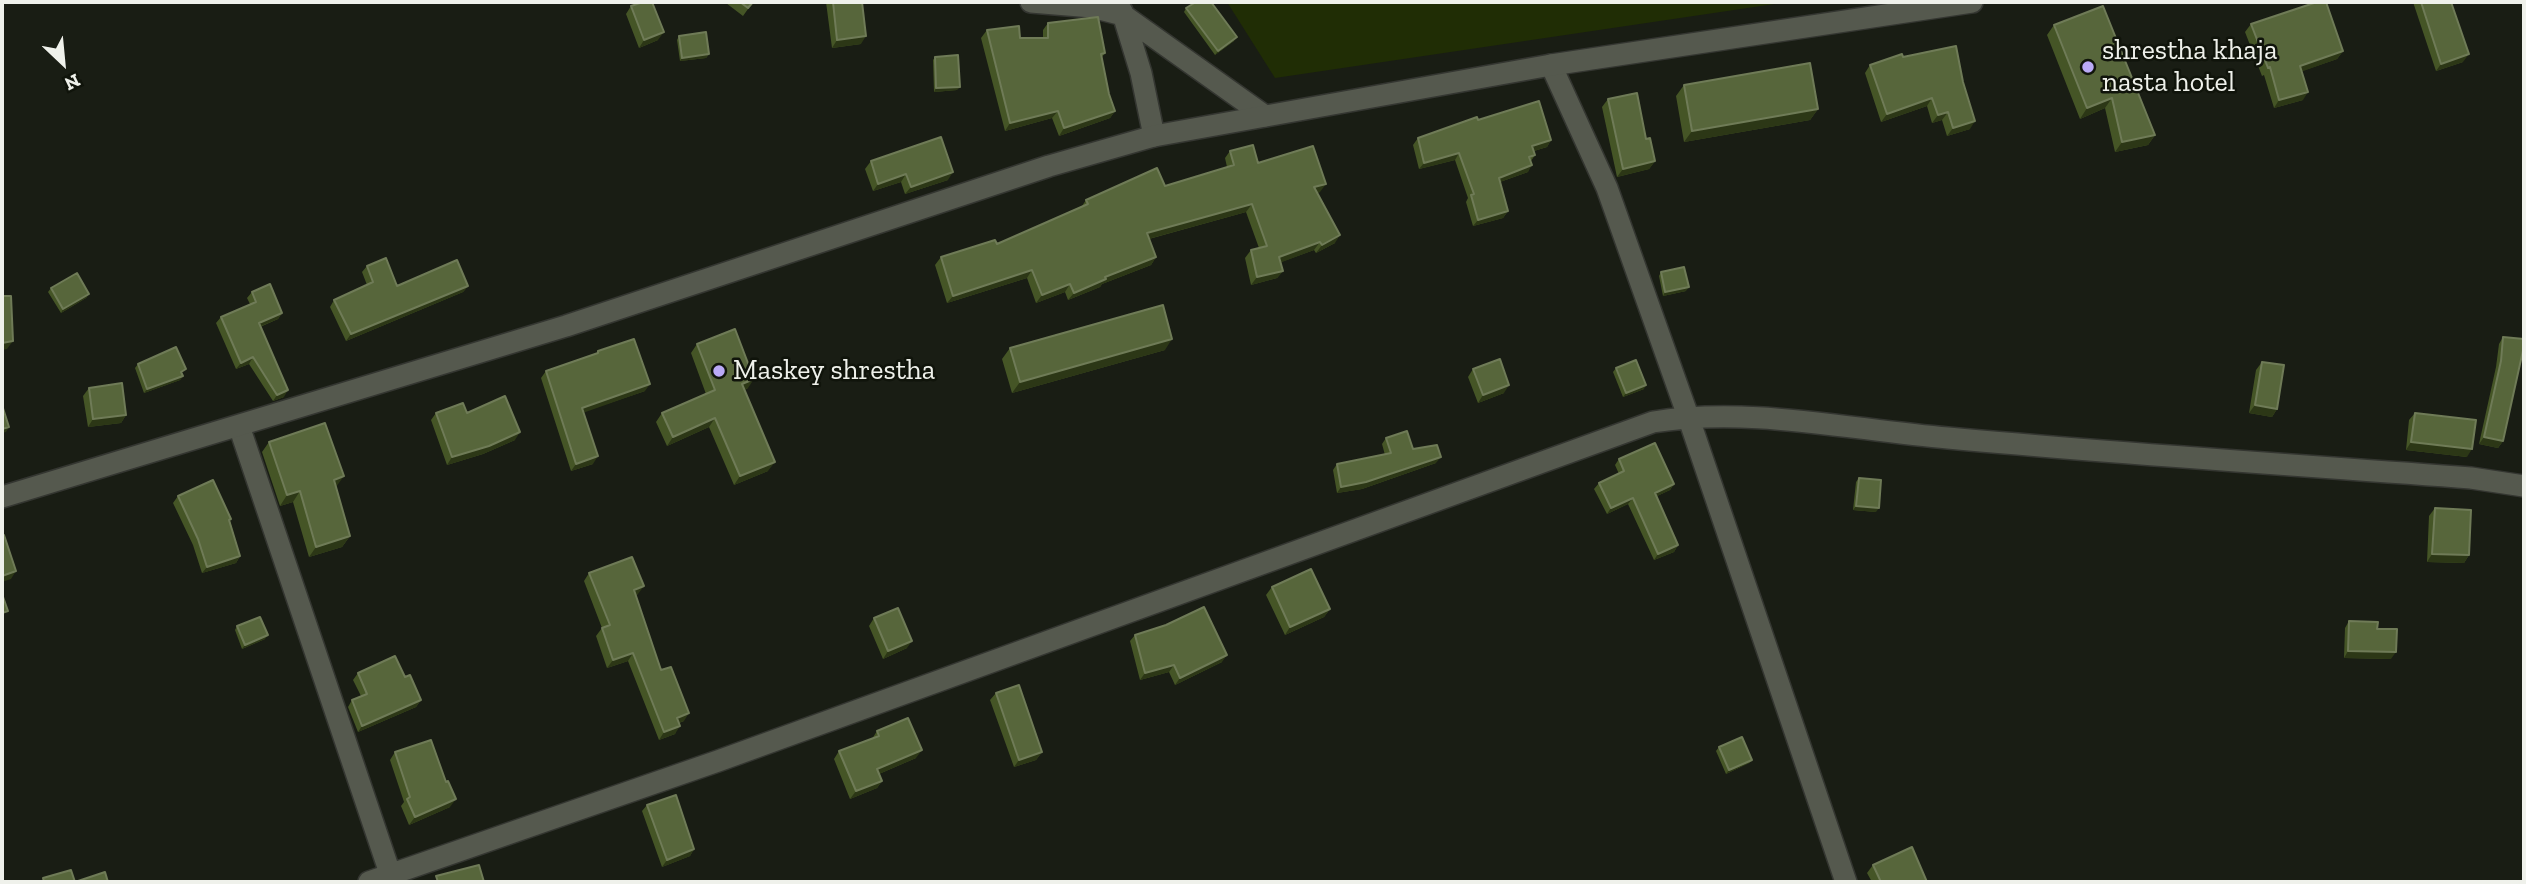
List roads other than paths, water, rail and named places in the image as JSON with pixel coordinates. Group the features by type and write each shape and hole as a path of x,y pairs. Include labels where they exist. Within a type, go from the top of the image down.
{"street":[{"path":"1031,2 1121,9 1265,116"},
{"path":"2,497 566,326 1049,166 1154,136 1551,65 1972,2"},
{"path":"1121,9 1141,73 1154,136"},
{"path":"1551,65 1607,188 1688,416 1846,882"},
{"path":"369,882 392,878 1653,422 1688,416 1749,417 1900,434 2471,478 2524,486"},
{"path":"239,426 392,878"}],"place":[{"name":"shrestha khaja nasta hotel","path":"2088,67"},
{"name":"Maskey shrestha","path":"719,371"}]}
